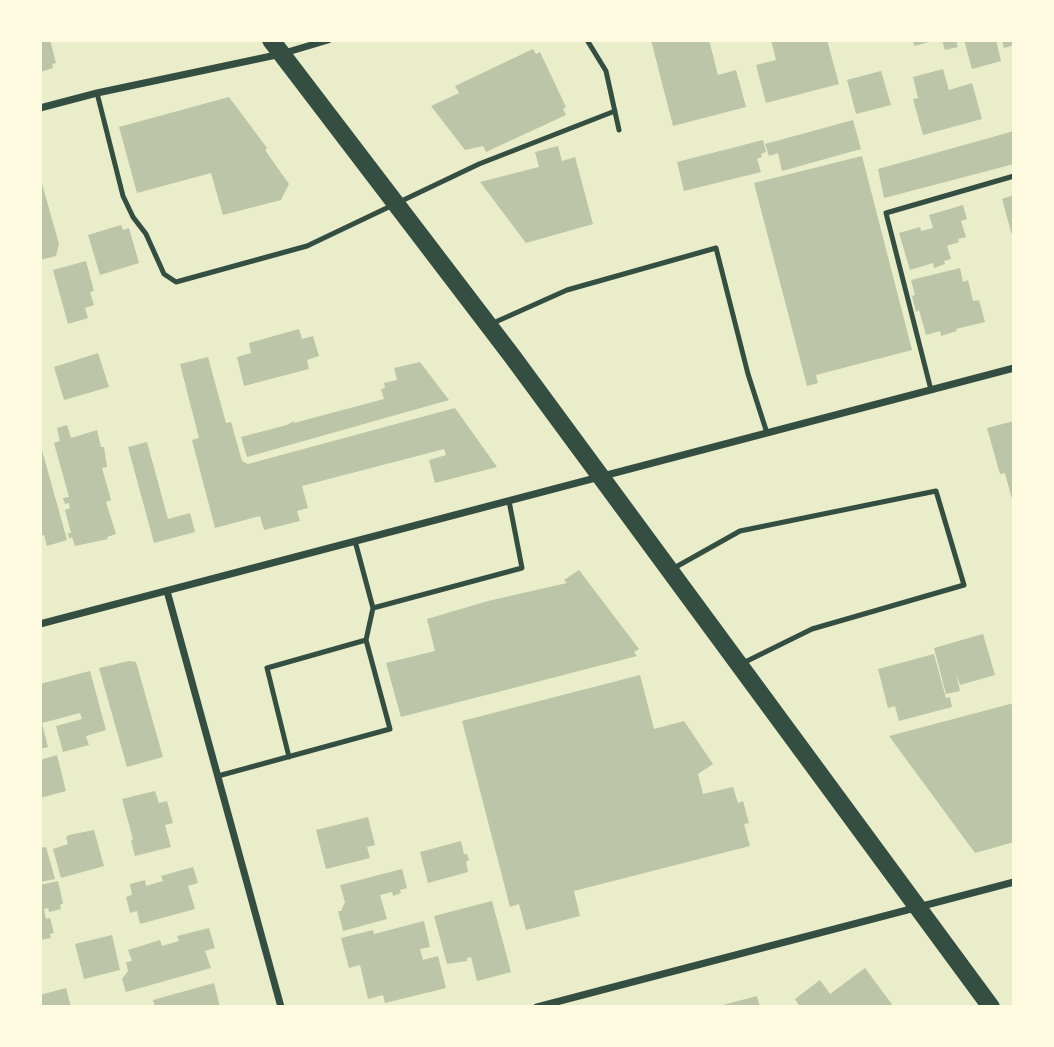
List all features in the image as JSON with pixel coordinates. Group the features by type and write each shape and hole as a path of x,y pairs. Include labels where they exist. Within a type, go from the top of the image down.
{"main road":[{"path":"276,47 397,203 671,570 991,1007"}],"street":[{"path":"40,108 276,47 328,40"},
{"path":"40,624 1014,368"},
{"path":"167,591 282,1007"},
{"path":"537,1007 1014,882"}],"lane":[{"path":"587,40 606,71 620,130"},
{"path":"96,93 123,196 133,217 146,234 164,274 176,282 307,246 479,164 615,111"},
{"path":"931,390 886,213 1014,176"},
{"path":"488,325 567,290 716,248 748,374 767,433"},
{"path":"671,570 740,531 936,491 964,584 812,629 740,665"},
{"path":"373,608 522,568 509,501"},
{"path":"218,776 390,729 366,640 373,608 355,541"},
{"path":"289,757 267,667 366,640"}],"building":[{"path":"40,40 50,40 56,63 52,64 53,68 40,72"},
{"path":"651,40 709,40 718,75 736,70 746,107 673,126"},
{"path":"771,40 827,40 839,84 766,103 756,65 776,60"},
{"path":"913,40 933,40 933,41 914,46"},
{"path":"942,40 956,40 958,47 945,50"},
{"path":"964,40 996,40 1001,61 972,69"},
{"path":"1002,40 1014,40 1014,45 1004,48"},
{"path":"533,49 536,54 540,52 566,107 563,109 566,115 486,152 483,146 465,150 431,106 459,93 455,86"},
{"path":"943,69 949,90 972,83 982,119 923,135 913,99 918,98 913,77"},
{"path":"881,71 891,105 856,114 847,80"},
{"path":"229,97 267,148 265,150 289,184 281,200 223,215 211,173 137,193 119,127"},
{"path":"853,120 861,149 782,171 778,153 769,156 765,144"},
{"path":"1014,131 1014,164 884,198 878,169"},
{"path":"763,140 766,152 757,159 761,172 684,191 677,162"},
{"path":"558,146 562,161 575,157 593,224 526,243 480,182 539,167 535,152"},
{"path":"862,156 912,350 816,375 818,383 807,386 754,183"},
{"path":"41,180 59,244 56,256 40,260"},
{"path":"1014,195 1014,239 1013,239 1002,199"},
{"path":"963,205 967,219 961,221 966,237 947,246 951,259 934,268 933,263 910,270 899,233 920,227 921,231 933,228 929,215"},
{"path":"121,225 123,230 129,228 139,263 100,275 88,235"},
{"path":"86,261 94,291 90,292 94,305 85,308 88,318 68,324 53,270"},
{"path":"960,268 963,282 968,280 973,301 979,300 985,322 956,329 957,331 941,336 940,331 926,335 919,310 916,312 911,280"},
{"path":"299,329 302,339 313,336 319,356 307,360 309,369 244,386 237,357 251,353 249,343"},
{"path":"98,353 109,387 64,400 54,367"},
{"path":"208,357 226,423 231,422 242,461 248,464 455,408 497,467 435,483 429,460 446,455 444,449 302,486 308,508 297,511 300,521 264,530 260,516 215,528 192,440 199,438 180,364"},
{"path":"420,362 449,400 247,457 241,437 384,399 381,389 385,388 384,383 397,380 394,368"},
{"path":"1014,421 1013,503 1005,473 1000,474 987,428"},
{"path":"67,425 71,438 97,430 101,447 104,447 107,467 102,468 111,500 106,502 116,534 107,537 108,539 75,546 72,537 69,539 68,533 71,533 65,510 70,508 63,498 69,497 54,443 60,441 57,428"},
{"path":"147,442 168,519 190,513 195,532 154,543 128,447"},
{"path":"40,443 67,540 47,546 44,535 40,536"},
{"path":"579,570 639,649 634,652 637,656 401,717 386,663 435,651 427,619 488,601 567,583 564,580"},
{"path":"983,634 995,675 960,685 956,673 960,691 946,694 934,648"},
{"path":"934,654 946,698 950,697 952,707 899,721 895,706 888,708 878,669"},
{"path":"129,661 136,662 163,757 127,767 99,668"},
{"path":"90,671 106,730 86,736 89,745 63,752 56,726 82,719 80,713 42,723 48,747 40,749 40,684"},
{"path":"640,675 654,729 684,721 713,764 698,774 703,794 733,787 738,803 743,801 749,823 744,824 750,846 574,891 580,916 526,930 519,904 510,907 462,721"},
{"path":"1014,703 1014,842 975,853 889,736"},
{"path":"57,755 66,791 40,798 40,760"},
{"path":"155,791 159,803 167,801 173,823 165,825 171,847 135,856 122,799"},
{"path":"368,817 375,845 367,847 370,858 326,869 316,830"},
{"path":"94,830 104,866 61,878 53,849 68,844 66,837 69,835"},
{"path":"461,841 464,854 467,854 469,860 466,862 468,872 428,883 420,852"},
{"path":"46,847 55,879 40,882 40,848"},
{"path":"193,867 198,883 188,886 195,909 140,924 137,911 130,913 126,897 132,895 130,884 145,880 146,886 163,881 161,876"},
{"path":"402,869 407,888 393,896 392,892 380,895 387,919 343,931 338,911 341,911 345,902 340,885"},
{"path":"58,881 63,903 60,905 61,909 49,912 48,908 44,909 54,933 50,934 51,938 40,940 40,885"},
{"path":"492,901 511,972 477,981 471,957 467,958 467,961 447,964 434,916"},
{"path":"424,921 430,947 420,949 423,960 438,956 446,988 385,1003 383,995 368,999 360,965 349,968 341,938 373,930 374,934"},
{"path":"209,928 215,948 205,951 211,968 126,992 122,979 128,971 126,962 132,961 128,950 160,940 162,946 179,941 177,936"},
{"path":"112,935 120,970 84,979 75,944"},
{"path":"865,968 894,1007 800,1007 795,999 820,980 830,994"},
{"path":"214,983 220,1007 155,1007 153,1000"},
{"path":"66,988 71,1007 40,1007 40,995"},
{"path":"757,996 760,1007 719,1007 719,1006"}]}
